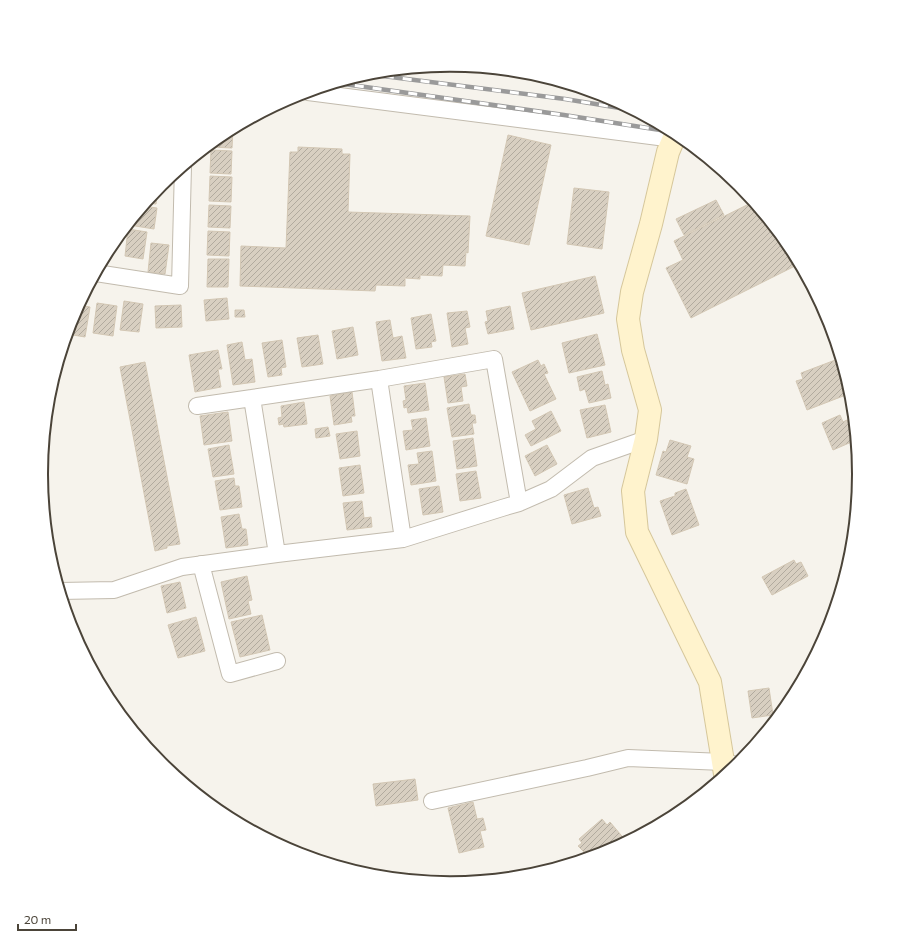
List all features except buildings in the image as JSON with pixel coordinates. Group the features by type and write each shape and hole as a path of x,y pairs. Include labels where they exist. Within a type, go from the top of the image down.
{"street":[{"path":"320,93 665,135"},
{"path":"673,140 668,152 651,224 632,292 628,319 633,350 650,410 646,439 633,491 637,532 710,682 728,763"},
{"path":"102,274 180,286 183,174"},
{"path":"196,406 379,379 494,359 519,503"},
{"path":"379,379 403,539"},
{"path":"252,398 277,554"},
{"path":"66,591 114,590 182,567 403,539 519,503 551,489 592,458 646,439"},
{"path":"201,564 230,674 277,661"},
{"path":"432,801 628,758 725,767"}],"railway":[{"path":"389,77 565,99 614,107"},
{"path":"351,85 656,129"}]}
